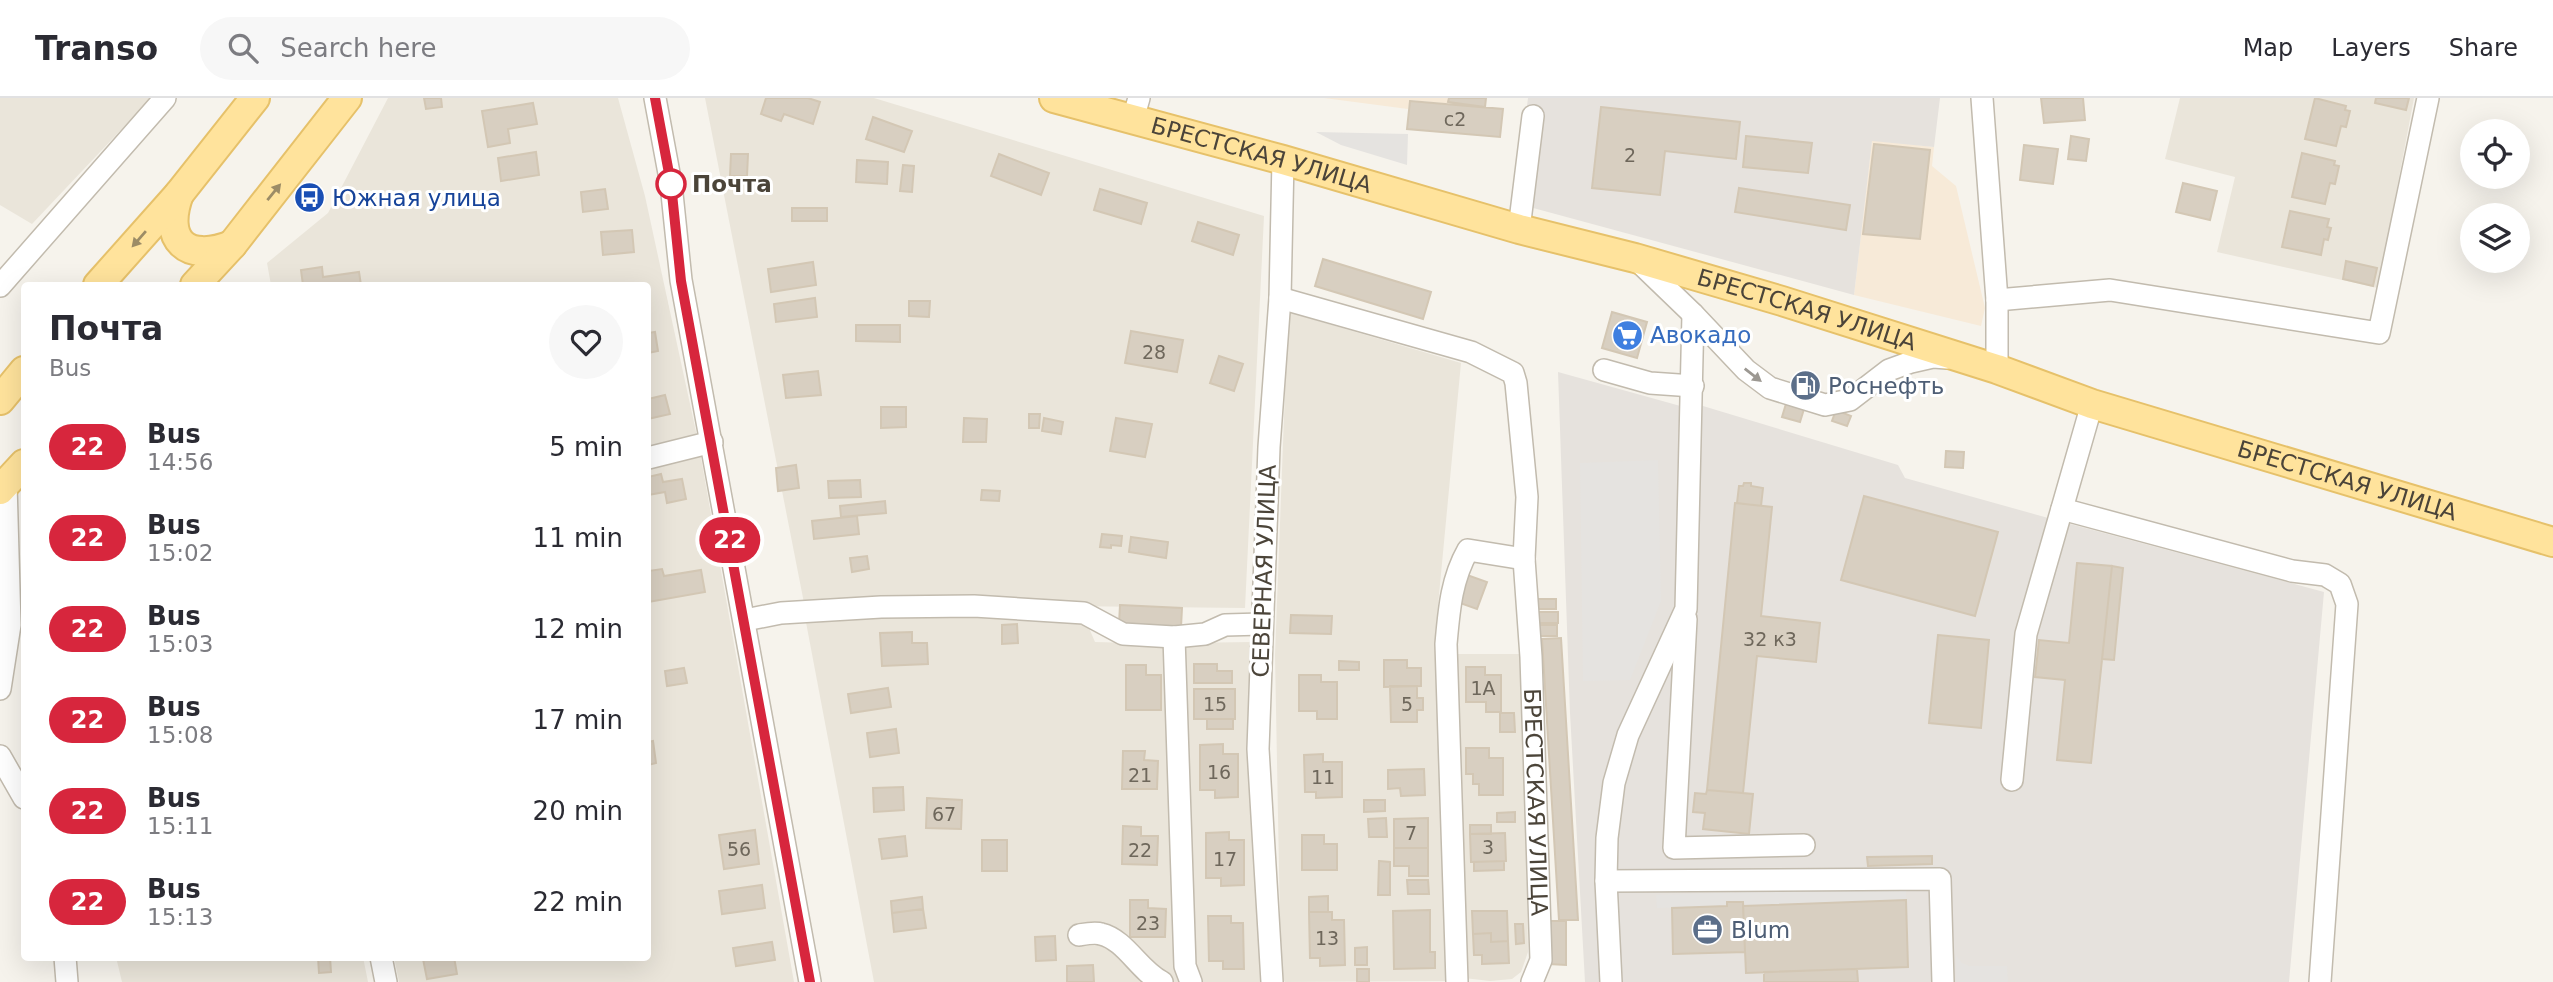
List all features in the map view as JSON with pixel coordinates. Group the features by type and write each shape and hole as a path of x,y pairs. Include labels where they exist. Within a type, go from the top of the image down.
{"main road":[{"path":"102,282 179,194 255,98"},
{"path":"199,282 232,245 347,98"},
{"name":"БРЕСТСКАЯ УЛИЦА","path":"1054,98 1136,109 1283,160 1782,302 1997,369 2092,404 2553,542"},
{"path":"179,194 172,219 175,232 182,243 193,251 205,253 232,245"},
{"path":"0,400 21,375"}],"street":[{"path":"0,286 166,98"},
{"path":"655,98 671,184 680,273 810,982"},
{"path":"1982,98 1997,300 1997,369"},
{"path":"1997,300 2110,290 2379,333 2428,98"},
{"path":"1519,229 1533,116"},
{"name":"СЕВЕРНАЯ УЛИЦА","path":"1272,982 1258,749 1269,447 1280,298 1283,160"},
{"path":"1635,258 1746,370 1770,388 1825,405 1850,400 1889,370 1911,362 1933,357 1958,358"},
{"name":"БРЕСТСКАЯ УЛИЦА","path":"1280,298 1471,352 1513,373 1527,497 1524,559 1531,657 1541,960 1532,982"},
{"path":"1693,314 1686,610 1674,848 1804,845"},
{"path":"1604,370 1650,383 1693,386"},
{"path":"2012,780 2026,634 2092,404"},
{"path":"651,457 712,442"},
{"path":"0,689 10,625 10,479"},
{"path":"2062,509 2292,571 2325,575 2340,584 2347,604 2319,982"},
{"path":"1457,982 1446,644 1450,600 1458,567 1468,550 1524,559"},
{"path":"745,620 781,613 974,606 1084,613 1123,634 1205,634 1225,625 1262,624"},
{"path":"1611,982 1606,881 1614,783 1628,735 1686,610"},
{"path":"1174,636 1185,966 1191,982"},
{"path":"0,756 21,793"},
{"path":"1606,881 1940,879 1943,982"},
{"path":"1079,935 1101,934 1118,943 1149,976 1162,982"},
{"path":"65,961 67,982"},
{"path":"382,961 386,982"}],"shaded area":[{"path":"0,98 151,98 32,224 0,205"},
{"path":"388,98 618,98 645,196 698,441 794,982 399,982 395,961 651,961 651,282 270,282 267,263 328,213"},
{"path":"705,98 874,98 1264,216 1245,608 804,603"},
{"path":"1324,98 1486,98 1485,107 1410,100 1408,109"},
{"path":"1528,98 1940,98 1934,147 1872,141 1854,295 1515,203"},
{"path":"2180,98 2414,98 2378,288 2217,252 2235,177 2165,159"},
{"path":"1316,132 1408,134 1407,165 1341,145"},
{"path":"1872,140 1934,147 1932,166 1956,186 1985,308 1981,326 1854,295"},
{"path":"1288,312 1461,363 1435,637 1449,981 1285,982 1281,976 1275,655"},
{"path":"1558,372 1684,407 1703,406 1898,465 1905,478 2324,592 2289,982 1585,982 1570,713"},
{"path":"1658,460 1661,601 1630,680 1583,681 1580,463"},
{"path":"917,610 1086,621 1095,642 1168,644 1175,973 1181,982 874,982 805,617"},
{"path":"1252,642 1262,982 1202,982 1193,971 1181,643"},
{"path":"1454,654 1523,654 1528,952 1521,972 1512,979 1490,981 1464,978"},
{"path":"1906,887 1906,900 1743,906 1743,902 1728,902 1727,906 1657,908 1656,895"},
{"path":"1956,955 1962,963 1969,966 2007,966 2008,982 1956,982"},
{"path":"117,961 364,961 368,982 122,982"}],"building":[{"path":"424,98 441,98 442,107 426,109"},
{"path":"766,98 808,98 820,102 813,124 784,114 781,121 761,114"},
{"path":"1449,98 1486,98 1485,107 1448,102"},
{"path":"2041,98 2083,98 2085,120 2044,123"},
{"path":"2315,98 2346,106 2345,110 2350,111 2346,127 2341,126 2336,146 2305,139"},
{"path":"2376,98 2409,98 2406,110 2375,103"},
{"path":"1410,101 1503,109 1500,137 1407,129"},
{"path":"533,103 537,124 508,129 510,143 488,147 482,111"},
{"path":"1601,107 1740,122 1736,159 1665,151 1660,195 1592,188"},
{"path":"873,117 912,131 904,152 866,139"},
{"path":"1746,136 1812,143 1808,173 1743,167"},
{"path":"2071,136 2089,139 2086,161 2068,159"},
{"path":"1874,144 1930,150 1920,239 1863,234"},
{"path":"2024,145 2058,149 2053,184 2020,180"},
{"path":"536,152 539,175 501,181 498,158"},
{"path":"2302,153 2335,161 2334,165 2339,166 2335,184 2330,183 2325,204 2292,197"},
{"path":"731,154 748,154 747,176 730,176"},
{"path":"999,154 1049,173 1041,195 991,176"},
{"path":"857,160 888,162 887,184 856,182"},
{"path":"903,165 914,166 912,192 900,191"},
{"path":"2183,183 2217,191 2210,220 2176,212"},
{"path":"1739,188 1850,205 1846,230 1735,212"},
{"path":"605,189 608,209 583,212 581,192"},
{"path":"1100,189 1147,203 1141,224 1094,210"},
{"path":"792,208 827,208 827,221 792,221"},
{"path":"2290,211 2329,219 2327,227 2331,228 2328,240 2324,239 2321,255 2282,247"},
{"path":"1198,222 1239,235 1233,255 1192,241"},
{"path":"632,230 634,252 603,255 601,232"},
{"path":"1323,259 1431,292 1423,319 1315,286"},
{"path":"2346,261 2377,268 2373,286 2343,279"},
{"path":"813,262 816,285 771,292 768,269"},
{"path":"322,267 323,277 359,272 361,282 303,282 301,270"},
{"path":"815,298 817,317 776,322 774,304"},
{"path":"909,301 930,301 929,317 909,316"},
{"path":"1612,312 1647,322 1637,358 1602,348"},
{"path":"856,325 900,325 900,342 856,341"},
{"path":"1131,331 1183,340 1177,372 1125,363"},
{"path":"655,332 658,351 651,352 651,333"},
{"path":"1219,356 1243,364 1234,391 1210,383"},
{"path":"818,371 821,395 786,398 783,375"},
{"path":"1794,377 1812,383 1800,422 1782,417"},
{"path":"665,395 670,414 651,418 651,398"},
{"path":"881,407 906,407 906,427 881,428"},
{"path":"1836,410 1851,416 1847,426 1832,421"},
{"path":"1029,414 1040,414 1039,428 1029,428"},
{"path":"964,418 987,419 986,442 963,442"},
{"path":"1044,418 1063,422 1061,434 1042,431"},
{"path":"1116,418 1152,424 1145,457 1110,451"},
{"path":"1946,451 1964,452 1963,468 1945,467"},
{"path":"796,465 799,488 778,491 776,468"},
{"path":"661,474 663,482 682,479 686,499 667,503 665,492 651,494 651,476"},
{"path":"860,480 861,497 829,498 828,481"},
{"path":"1744,483 1763,488 1761,506 1737,503 1739,486"},
{"path":"982,490 1000,491 999,501 981,500"},
{"path":"1864,496 1998,532 1975,616 1841,580"},
{"path":"885,501 886,513 841,517 840,506"},
{"path":"1735,503 1772,507 1761,616 1820,623 1816,662 1757,656 1743,793 1707,790"},
{"path":"857,516 859,534 814,539 812,521"},
{"path":"1102,534 1122,536 1121,546 1100,547"},
{"path":"1131,537 1168,542 1166,558 1129,552"},
{"path":"867,556 869,569 852,572 850,558"},
{"path":"2077,563 2112,566 2091,763 2057,760 2065,680 2035,677 2039,640 2069,643"},
{"path":"2112,566 2123,568 2114,660 2102,659"},
{"path":"662,569 664,576 701,570 705,592 651,601 651,571"},
{"path":"1467,575 1487,582 1477,609 1457,602"},
{"path":"1538,599 1556,599 1556,609 1538,609"},
{"path":"1120,605 1182,608 1181,627 1119,624"},
{"path":"1538,612 1558,612 1558,623 1539,623"},
{"path":"1291,615 1332,616 1331,634 1290,633"},
{"path":"1017,624 1018,643 1002,644 1002,625"},
{"path":"1538,625 1557,625 1557,636 1538,636"},
{"path":"912,632 912,643 927,643 928,664 882,666 880,633"},
{"path":"1938,635 1989,640 1981,728 1929,723"},
{"path":"1561,638 1578,920 1559,920 1542,639"},
{"path":"1384,660 1407,660 1407,668 1421,668 1421,686 1384,687"},
{"path":"1339,661 1359,662 1359,670 1339,670"},
{"path":"1194,664 1217,664 1217,671 1232,671 1232,683 1194,683"},
{"path":"1126,665 1146,665 1146,675 1161,675 1161,710 1126,710"},
{"path":"1466,667 1485,667 1485,675 1501,675 1501,712 1486,712 1486,702 1466,702"},
{"path":"684,668 687,683 667,686 665,671"},
{"path":"1299,675 1321,675 1321,682 1337,682 1337,719 1317,719 1317,711 1299,711"},
{"path":"1390,686 1417,686 1417,698 1423,698 1423,710 1417,710 1417,722 1391,722"},
{"path":"888,688 891,707 851,713 848,694"},
{"path":"1194,689 1235,689 1235,719 1194,719"},
{"path":"1500,713 1514,713 1515,732 1500,732"},
{"path":"1207,719 1233,719 1233,729 1207,729"},
{"path":"896,729 899,753 870,757 867,733"},
{"path":"651,741 656,763 651,764"},
{"path":"1223,744 1223,754 1238,754 1238,797 1215,798 1215,790 1200,790 1200,745"},
{"path":"1466,748 1489,748 1489,758 1503,758 1503,795 1479,795 1479,784 1473,784 1473,774 1466,774"},
{"path":"1123,751 1145,751 1144,760 1158,761 1157,789 1122,789"},
{"path":"1323,754 1323,762 1342,762 1342,797 1316,798 1316,792 1305,792 1304,755"},
{"path":"1424,769 1425,795 1401,796 1400,788 1388,789 1388,770"},
{"path":"903,787 904,810 874,812 873,788"},
{"path":"1707,790 1753,794 1749,834 1703,829 1705,813 1693,812 1695,793 1706,794"},
{"path":"927,798 962,800 961,829 926,828"},
{"path":"1364,800 1385,800 1385,811 1364,812"},
{"path":"1515,812 1515,822 1497,822 1497,813"},
{"path":"1386,818 1387,837 1369,837 1368,819"},
{"path":"1428,818 1428,848 1394,848 1394,819"},
{"path":"1470,825 1491,825 1491,834 1470,834"},
{"path":"1123,826 1141,827 1141,836 1158,836 1157,865 1122,864"},
{"path":"755,830 759,864 724,869 719,835"},
{"path":"1229,832 1229,840 1244,840 1244,885 1221,886 1221,878 1206,878 1206,833"},
{"path":"1505,833 1506,861 1471,862 1470,834"},
{"path":"1302,835 1324,835 1324,844 1337,844 1337,870 1302,870"},
{"path":"905,836 907,856 882,859 879,839"},
{"path":"982,840 1007,840 1007,871 982,871"},
{"path":"1394,848 1428,848 1428,876 1409,876 1409,866 1394,866"},
{"path":"1932,856 1932,864 1868,866 1867,857"},
{"path":"1379,861 1390,862 1390,895 1378,895"},
{"path":"1504,861 1504,870 1474,871 1474,862"},
{"path":"1407,880 1428,880 1429,894 1408,894"},
{"path":"762,885 765,908 722,914 719,891"},
{"path":"1328,896 1328,912 1309,912 1309,897"},
{"path":"922,897 923,909 892,913 891,901"},
{"path":"1130,900 1148,900 1148,908 1166,909 1165,937 1130,937"},
{"path":"1906,900 1908,967 1746,973 1743,906"},
{"name":"Blum","path":"1727,902 1743,902 1745,952 1673,954 1672,908 1727,906"},
{"path":"923,909 926,928 894,932 892,913"},
{"path":"1430,910 1430,952 1435,952 1435,968 1394,969 1393,911"},
{"path":"1472,911 1507,911 1508,941 1491,942 1491,933 1473,934"},
{"path":"1309,912 1332,912 1332,920 1344,920 1345,965 1320,966 1320,958 1310,958"},
{"path":"1208,916 1231,916 1231,923 1243,923 1244,969 1223,969 1223,961 1209,961"},
{"path":"1549,921 1566,921 1566,965 1549,964"},
{"path":"1515,924 1523,924 1524,943 1516,944"},
{"path":"1491,933 1491,942 1508,941 1509,963 1482,964 1482,955 1474,955 1473,934"},
{"path":"1055,936 1056,960 1036,961 1035,937"},
{"path":"772,942 775,960 736,966 733,948"},
{"path":"1367,947 1367,965 1355,965 1355,948"},
{"path":"318,961 330,961 331,972 319,973"},
{"path":"423,961 455,961 457,974 427,979"},
{"path":"1093,965 1094,982 1067,982 1067,966"},
{"path":"1357,969 1369,969 1369,982 1357,982"},
{"path":"1857,969 1858,982 1764,982 1764,972"}],"bus line":[{"name":"22","path":"655,98 671,184 681,281 810,982"}],"place":[{"name":"Почта","path":"671,184"},
{"name":"Южная улица","path":"309,198"},
{"name":"Авокадо","path":"1627,335"},
{"name":"Роснефть","path":"1805,386"},
{"name":"Blum","path":"1708,930"}]}
